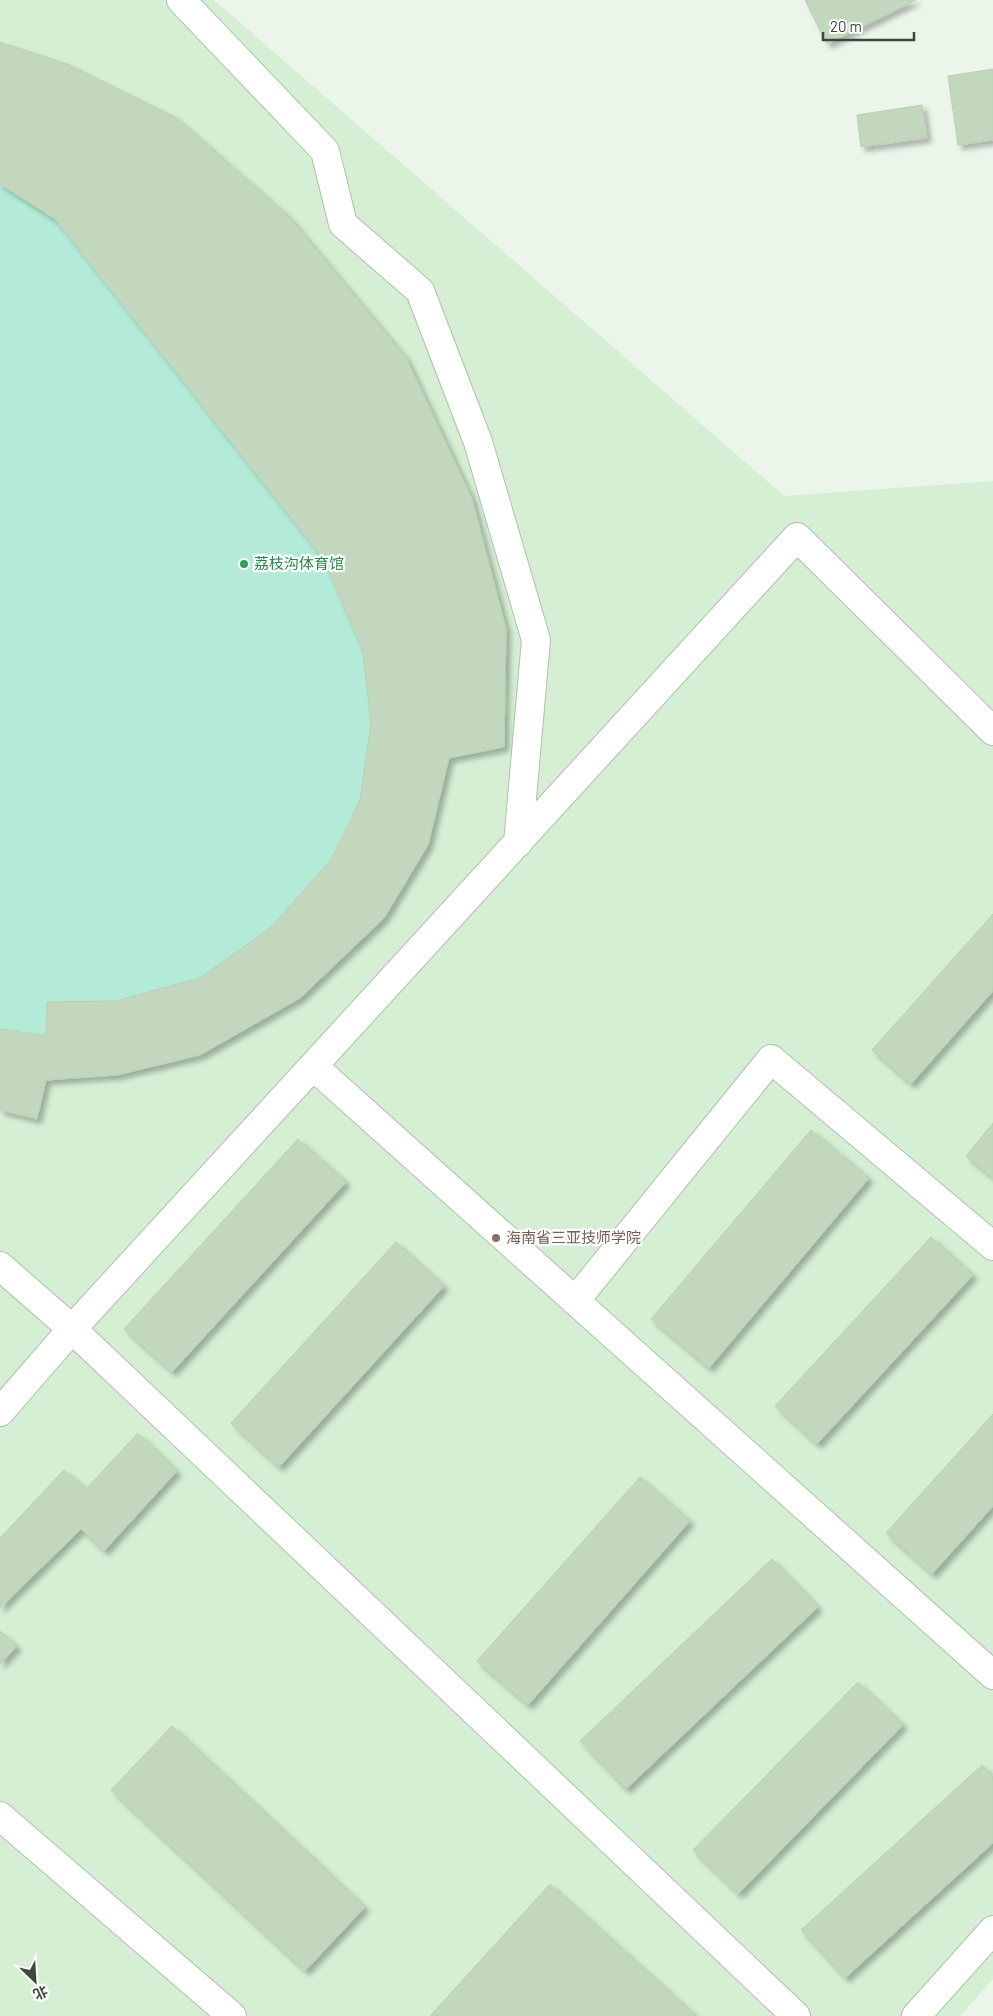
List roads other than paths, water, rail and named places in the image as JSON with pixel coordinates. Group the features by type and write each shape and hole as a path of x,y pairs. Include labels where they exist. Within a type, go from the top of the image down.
{"street":[{"path":"181,0 326,151 342,224 420,291 478,442 536,640 518,843"},
{"path":"0,1412 72,1330 797,537 993,731"},
{"path":"575,1301 771,1059 993,1246"},
{"path":"313,1066 993,1675"},
{"path":"0,1266 72,1330 796,2016"},
{"path":"0,1816 232,2016"},
{"path":"916,2016 993,1930"}],"place":[{"name":"荔枝沟体育馆","path":"244,564"},
{"name":"海南省三亚技师学院","path":"496,1238"}]}
